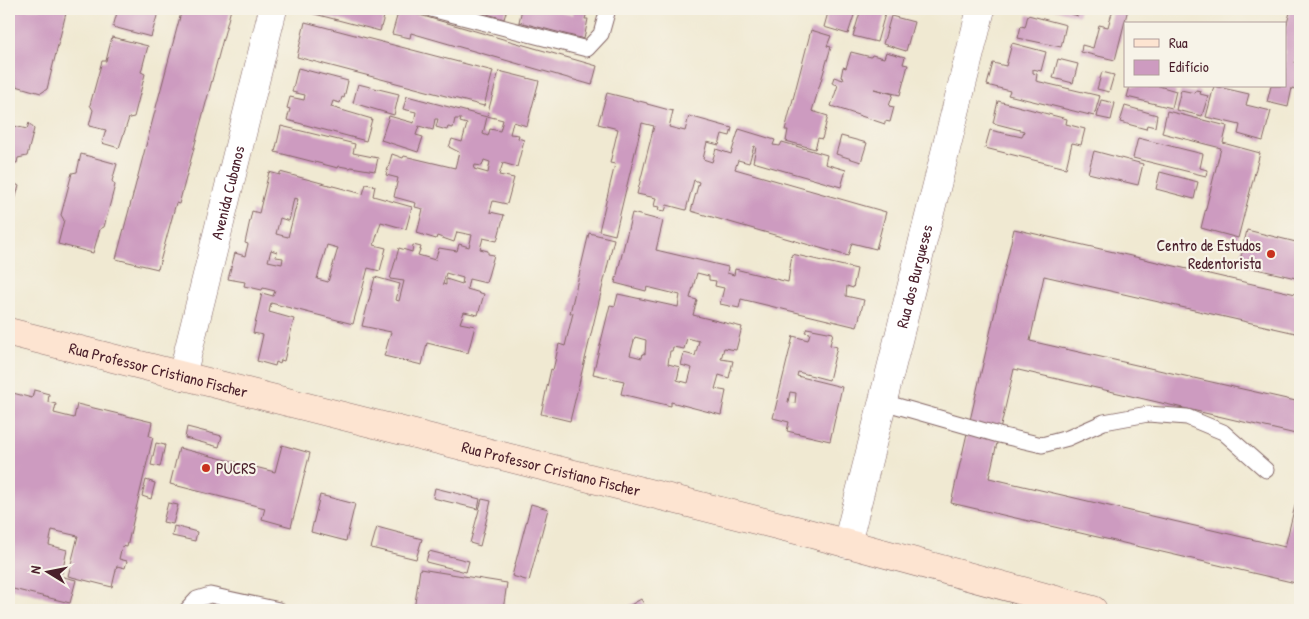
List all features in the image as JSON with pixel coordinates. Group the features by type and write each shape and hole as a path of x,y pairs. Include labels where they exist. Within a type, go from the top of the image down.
{"main road":[{"name":"Rua Professor Cristiano Fischer","path":"9,332 847,544 1093,610"}],"street":[{"name":"Avenida Cubanos","path":"182,376 273,9"},
{"name":"Rua dos Burgueses","path":"847,544 981,9"}],"lane":[{"path":"431,9 588,49 601,34 608,9"},
{"path":"883,402 999,435 1042,445 1068,438 1104,422 1148,414 1186,417 1223,432 1266,470"},
{"path":"187,610 197,599 210,595 279,610"}],"building":[{"path":"9,9 67,9 47,89 41,93 9,84"},
{"path":"118,9 159,9 151,37 113,27"},
{"path":"182,9 231,9 179,204 176,203 158,269 116,259"},
{"path":"312,9 370,9 385,13 380,31 311,13"},
{"path":"401,9 418,9 416,14 597,66 592,85 411,33 410,38 392,34"},
{"path":"470,9 507,9 504,19"},
{"path":"522,9 544,9 572,15 573,10 569,9 588,9 585,19 588,19 584,39 519,22"},
{"path":"829,9 856,9 848,34 824,27"},
{"path":"861,9 885,14 877,42 853,36"},
{"path":"1054,9 1080,9 1078,16"},
{"path":"1113,9 1128,9 1115,60 1081,52 1082,45 1093,48 1099,25 1108,27"},
{"path":"1291,9 1300,9 1300,55 1297,54 1295,63 1300,64 1300,90 1292,88 1288,107 1267,102 1270,88 1286,88 1286,26"},
{"path":"1028,15 1066,25 1061,47 1018,38 1021,26 1025,27"},
{"path":"891,16 914,22 906,51 883,44"},
{"path":"305,22 493,71 484,106 297,57"},
{"path":"811,30 831,36 827,46 831,47 812,111 828,116 822,139 818,138 815,149 786,141 788,130 785,130"},
{"path":"112,37 148,46 141,72 145,74 134,117 129,118 119,148 102,143 106,130 89,126 93,110 90,105 102,61 106,61"},
{"path":"1012,43 1046,52 1041,71 1033,69 1033,73 1037,74 1036,81 1100,96 1094,116 1008,95 1010,91 987,85 993,63 1006,66"},
{"path":"851,52 884,58 886,52 905,57 903,64 908,65 900,95 874,89 893,94 889,106 894,107 890,122 885,121 885,124 831,106 838,85 832,83 834,77 843,80 844,78 841,77 843,67 846,68"},
{"path":"1058,59 1078,64 1073,83 1053,78"},
{"path":"298,68 348,81 344,98 342,97 340,103 333,101 331,107 372,119 366,141 287,120 290,109 287,108 290,97 304,100 305,95 292,92"},
{"path":"499,71 539,81 527,126 513,122 510,134 519,135 518,138 524,140 517,167 503,163 499,175 514,178 507,204 493,201 490,212 504,215 497,241 483,238 480,249 494,255 486,283 469,279 467,289 484,294 478,315 464,312 460,323 475,326 468,353 427,343 422,365 384,356 391,332 362,326 375,277 400,284 396,300 399,301 404,281 390,279 399,248 412,252 413,245 421,247 418,255 435,260 439,248 457,251 459,244 469,247 472,235 457,232 454,242 437,236 436,239 417,233 423,209 415,207 416,203 394,197 398,178 386,175 392,154 403,158 404,156 455,168 459,152 449,147 452,139 462,142 467,124 460,122 461,119 455,119 453,128 448,127 447,130 436,127 438,119 435,119 433,130 419,126 416,135 423,137 418,152 381,140 389,116 414,123 416,112 403,109 407,96 487,117 483,134 488,136 490,129 500,131 503,120 487,116","holes":["484,160 490,162 488,173 474,169 475,165 482,166","446,273 463,278 462,284 446,279 446,285 443,284"]},
{"path":"1102,72 1114,75 1109,92 1097,89"},
{"path":"358,84 399,94 394,115 353,103"},
{"path":"1129,88 1166,88 1176,91 1172,108 1127,97"},
{"path":"1213,88 1223,88 1249,94 1246,105 1271,111 1263,141 1238,134 1240,125 1206,117"},
{"path":"1181,90 1195,93 1196,90 1201,91 1200,94 1208,96 1202,116 1176,110"},
{"path":"607,93 673,111 669,127 685,131 689,116 732,128 730,136 722,134 719,145 707,142 703,159 712,162 716,149 731,154 739,129 775,140 773,145 780,146 782,142 827,155 825,164 846,170 841,187 753,162 756,147 754,146 749,163 738,160 735,169 886,212 876,249 852,243 848,256 691,211 699,182 694,180 686,210 667,205 665,211 658,210 659,207 654,206 656,198 637,194 654,126 642,123 615,235 599,231 615,164 610,163 618,129 598,124"},
{"path":"1101,100 1115,103 1111,120 1097,117"},
{"path":"998,101 1067,119 1066,124 1085,129 1081,145 1072,143 1066,168 985,148 990,130 1022,137 1024,131 993,123"},
{"path":"1125,106 1157,115 1155,127 1147,125 1146,129 1120,122"},
{"path":"1167,111 1227,126 1223,143 1260,153 1238,238 1201,228 1221,148 1162,133"},
{"path":"29,123 34,129 27,156 18,158 17,163 11,162 9,166 9,127 10,125 27,129"},
{"path":"281,126 355,144 353,153 378,158 375,171 339,166 338,168 275,152"},
{"path":"841,136 867,143 861,162 836,154"},
{"path":"1138,138 1203,154 1200,168 1207,170 1206,176 1133,158"},
{"path":"1094,151 1143,164 1138,185 1088,173"},
{"path":"81,154 117,164 112,181 115,185 104,227 100,229 93,253 58,244 64,220 61,215 72,173 77,172"},
{"path":"269,172 280,175 280,172 363,194 366,184 375,186 373,196 412,207 406,229 381,222 374,245 386,248 380,271 368,268 353,324 271,303 269,312 294,319 284,361 281,360 280,364 276,362 275,366 257,361 263,335 253,333 262,293 273,296 275,291 244,286 245,282 228,279 235,253 245,256 248,244 245,243 252,211 259,213","holes":["294,198 298,199 288,237 276,234 280,218 289,221","327,245 338,248 328,282 317,279","271,250 277,252 276,257 283,258 282,264 268,261"]},
{"path":"1160,172 1198,182 1194,199 1156,189"},
{"path":"9,180 19,186 9,221"},
{"path":"632,213 663,221 656,250 728,267 727,273 734,275 735,269 788,282 792,254 857,269 853,288 847,286 846,296 864,300 857,327 741,299 739,308 720,304 724,288 715,286 716,281 709,280 709,276 697,273 690,298 697,300 693,315 742,327 736,350 724,348 721,359 733,361 729,378 719,375 715,389 726,391 721,415 671,402 671,406 621,394 624,381 593,374 610,305 615,306 618,294 678,307 680,295 647,287 646,291 615,283","holes":["635,337 646,340 645,354 643,353 642,358 630,355","687,338 699,341 695,356 684,353 681,365 692,368 688,383 677,380 680,367 668,364 670,351 672,351 673,347 684,349"]},
{"path":"1014,229 1300,295 1300,334 1044,276 1030,341 1300,402 1300,435 1014,369 989,478 1285,547 1300,485 1300,584 951,503"},
{"name":"Centro de Estudos Redentorista","path":"1247,230 1300,243 1300,279 1239,265"},
{"path":"589,233 614,239 570,421 541,414 551,369 553,370 559,344 565,346 573,313 570,313"},
{"path":"807,328 833,333 830,345 837,347 829,380 798,372 797,376 842,387 830,441 787,431 789,422 773,418 793,336 808,340 810,333 805,332","holes":["790,392 796,393 795,403 788,402"]},
{"path":"34,390 49,394 48,402 56,404 54,413 74,418 77,404 152,422 149,436 153,437 127,547 122,546 119,559 127,561 125,568 117,566 112,587 68,576 78,536 52,530 49,545 67,550 62,573 56,572 55,575 76,580 70,603 9,588 9,392 32,398"},
{"path":"187,427 222,436 219,447 185,438"},
{"path":"156,443 165,445 160,467 151,465"},
{"path":"282,445 310,453 291,527 262,519 265,508 170,484 179,448 275,472"},
{"path":"146,480 155,483 151,499 142,496"},
{"path":"435,488 480,499 478,509 433,498"},
{"path":"320,495 355,504 346,541 311,532"},
{"path":"482,499 491,501 480,546 470,543"},
{"path":"168,503 178,505 173,524 163,522"},
{"path":"531,504 548,509 529,581 512,576"},
{"path":"174,526 197,532 195,541 172,536"},
{"path":"377,527 422,539 416,559 371,548"},
{"path":"429,551 469,561 466,572 426,562"},
{"path":"420,569 507,583 503,610 414,610"},
{"path":"641,599 647,610 622,610"}],"place":[{"name":"Centro de Estudos Redentorista","path":"1271,254"},
{"name":"PUCRS","path":"206,468"}]}
